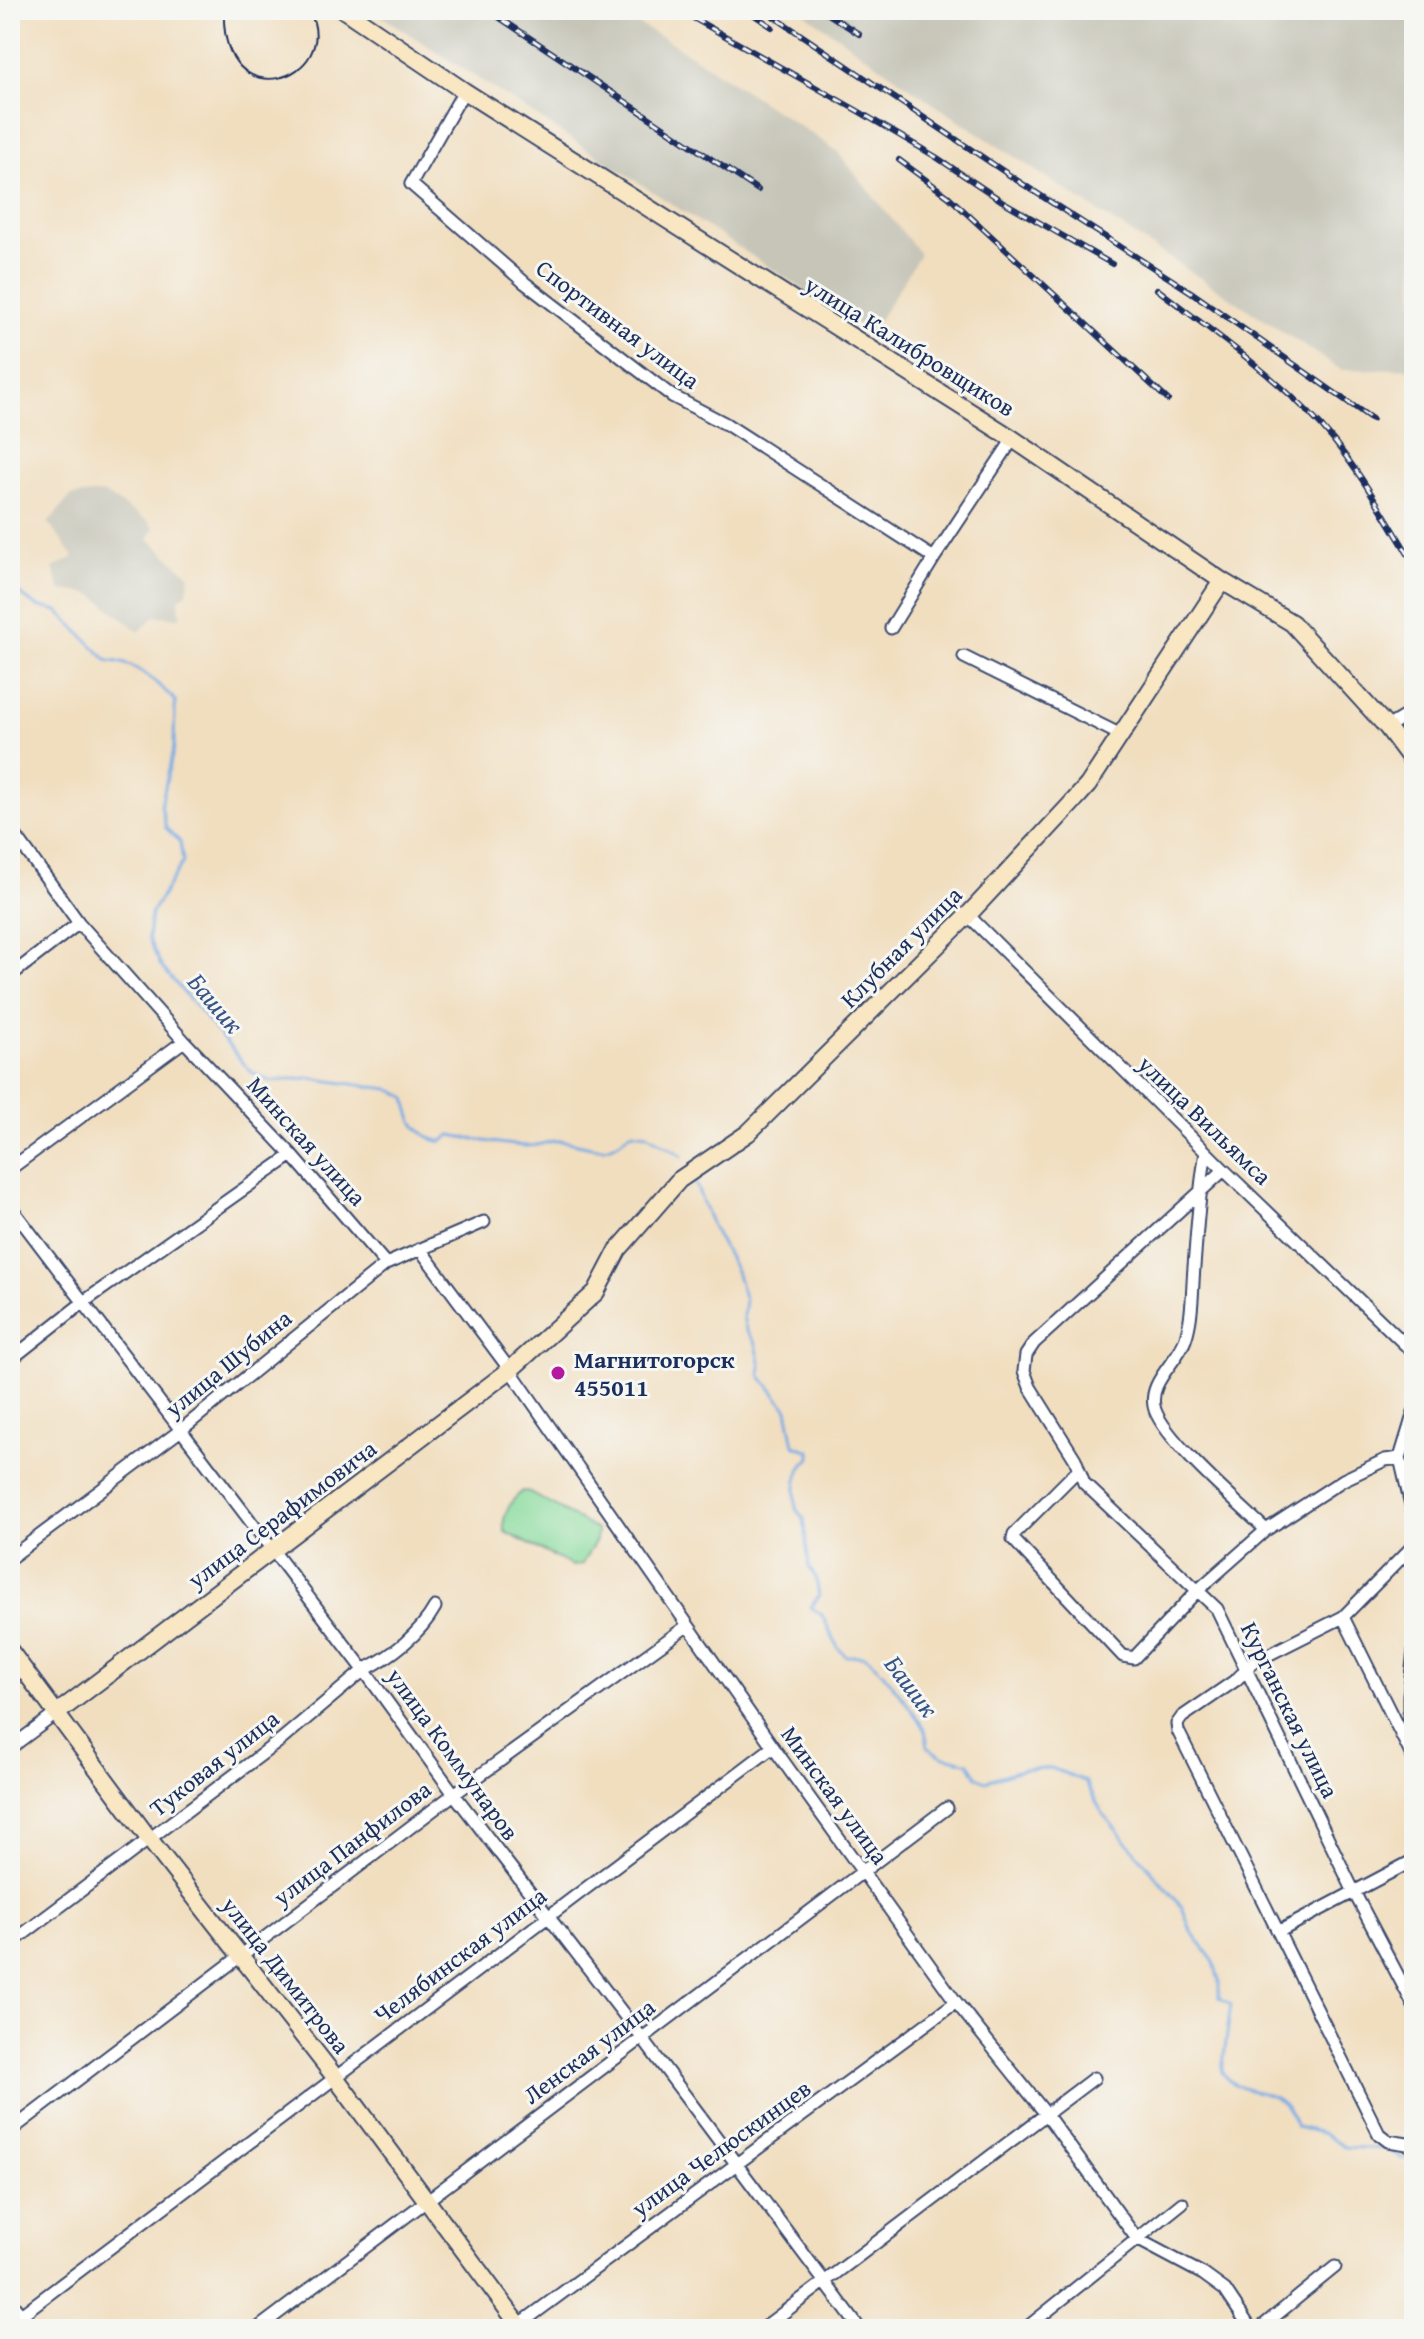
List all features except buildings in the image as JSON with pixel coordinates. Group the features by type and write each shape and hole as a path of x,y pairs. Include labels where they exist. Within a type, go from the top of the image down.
{"street":[{"name":"улица Калибровщиков","path":"344,10 464,91 1013,439 1222,581 1292,623 1387,727 1414,763"},
{"name":"Спортивная улица","path":"464,91 411,184 525,283 672,396 726,424 934,558"},
{"path":"891,628 1013,439"},
{"name":"Клубная улица","path":"577,1311 596,1292 618,1250 679,1180 748,1133 968,915 1088,785 1222,581"},
{"path":"964,657 1121,735"},
{"path":"1387,727 1414,711"},
{"name":"Минская улица","path":"10,828 79,923 184,1041 292,1155 386,1264"},
{"name":"улица Вильямса","path":"968,915 1224,1170 1414,1353"},
{"path":"10,976 79,923"},
{"path":"10,1169 184,1041"},
{"path":"1206,1152 1199,1194 1191,1309 1185,1340 1156,1386 1153,1400 1156,1412 1170,1434 1266,1530"},
{"path":"10,1360 85,1301 292,1155"},
{"path":"1199,1194 1224,1170"},
{"name":"Курганская улица","path":"1199,1194 1034,1343 1026,1355 1024,1371 1030,1387 1075,1459 1084,1483 1217,1609 1354,1892 1414,2006"},
{"name":"улица Коммунаров","path":"10,1206 85,1301 860,2329"},
{"name":"улица Шубина","path":"10,1558 181,1430 386,1264 484,1222"},
{"name":"Минская улица","path":"420,1249 510,1370 687,1626 956,2002 1046,2114 1137,2239 1203,2274 1225,2290 1251,2329"},
{"name":"улица Серафимовича","path":"10,1748 510,1370 577,1311"},
{"path":"1414,1412 1400,1458 1414,1518"},
{"path":"1078,1470 1014,1534 1013,1539 1123,1656 1134,1658 1197,1591 1266,1530 1343,1480 1385,1460 1400,1458"},
{"path":"1414,1545 1343,1617 1254,1662 1236,1680 1182,1717 1177,1724 1379,2134 1388,2141 1414,2145"},
{"name":"Туковая улица","path":"10,1944 314,1714 364,1670 380,1662 425,1625 435,1607"},
{"path":"1343,1617 1414,1760"},
{"name":"улица Панфилова","path":"10,2131 454,1794 687,1626"},
{"path":"1406,1744 1414,1650"},
{"name":"улица Димитрова","path":"10,1651 150,1840 335,2077 518,2328"},
{"name":"Челябинская улица","path":"21,2315 773,1747"},
{"name":"Ленская улица","path":"257,2329 947,1808"},
{"path":"1278,1932 1414,1860"},
{"name":"улица Челюскинцев","path":"518,2328 956,2002"},
{"path":"762,2329 1094,2078"},
{"path":"1025,2329 1182,2203"},
{"path":"1259,2329 1335,2267"},
{"path":"10,2301 31,2329"}],"shaded area":[{"path":"372,10 612,10 669,41 836,150 920,254 871,333"},
{"path":"800,10 1414,10 1414,368 1341,370 932,103"},
{"path":"103,493 148,521 154,529 148,538 190,576 187,593 179,599 180,618 155,616 139,632 92,594 60,590 53,568 74,557 48,523 71,496"}],"green space":[{"path":"523,1491 597,1530 596,1540 582,1564 572,1566 505,1532 504,1520 508,1509"}],"waterway":[{"name":"Башик","path":"10,587 37,606 58,611 108,661 137,669 175,700 174,747 161,805 166,828 180,842 183,862 151,913 148,938 161,966 251,1072 270,1081 308,1078 389,1089 406,1097 416,1126 426,1136 442,1142 451,1135 525,1146 558,1141 605,1148 631,1132 647,1134 682,1156"},
{"name":"Башик","path":"694,1180 712,1226 736,1271 745,1300 743,1316 746,1330 756,1344 760,1375 787,1409 794,1445 810,1451 810,1458 801,1468 797,1481 796,1509 804,1519 809,1567 816,1578 819,1596 811,1607 822,1615 838,1648 846,1656 863,1656 870,1660 920,1722 926,1733 928,1748 942,1756 969,1763 977,1777 986,1781 1023,1769 1051,1768 1085,1781 1103,1814 1182,1907 1191,1931 1214,1962 1219,1998 1231,2004 1222,2072 1232,2082 1272,2096 1290,2112 1297,2127 1322,2133 1344,2147 1387,2149 1401,2159 1414,2157"}],"tram line":[{"path":"224,10 228,45 241,67 259,77 278,78 297,70 310,55 316,34 309,10"}],"railway":[{"path":"488,10 758,190"},
{"path":"679,10 858,111 1002,201 1112,264"},
{"path":"747,10 772,27"},
{"path":"764,10 1018,181 1191,292 1372,419"},
{"path":"822,10 859,34"},
{"path":"899,160 949,197 1168,400"},
{"path":"1157,289 1254,364 1325,430 1353,466 1414,564"}],"place":[{"name":"Магнитогорск 455011","path":"558,1373"}]}
